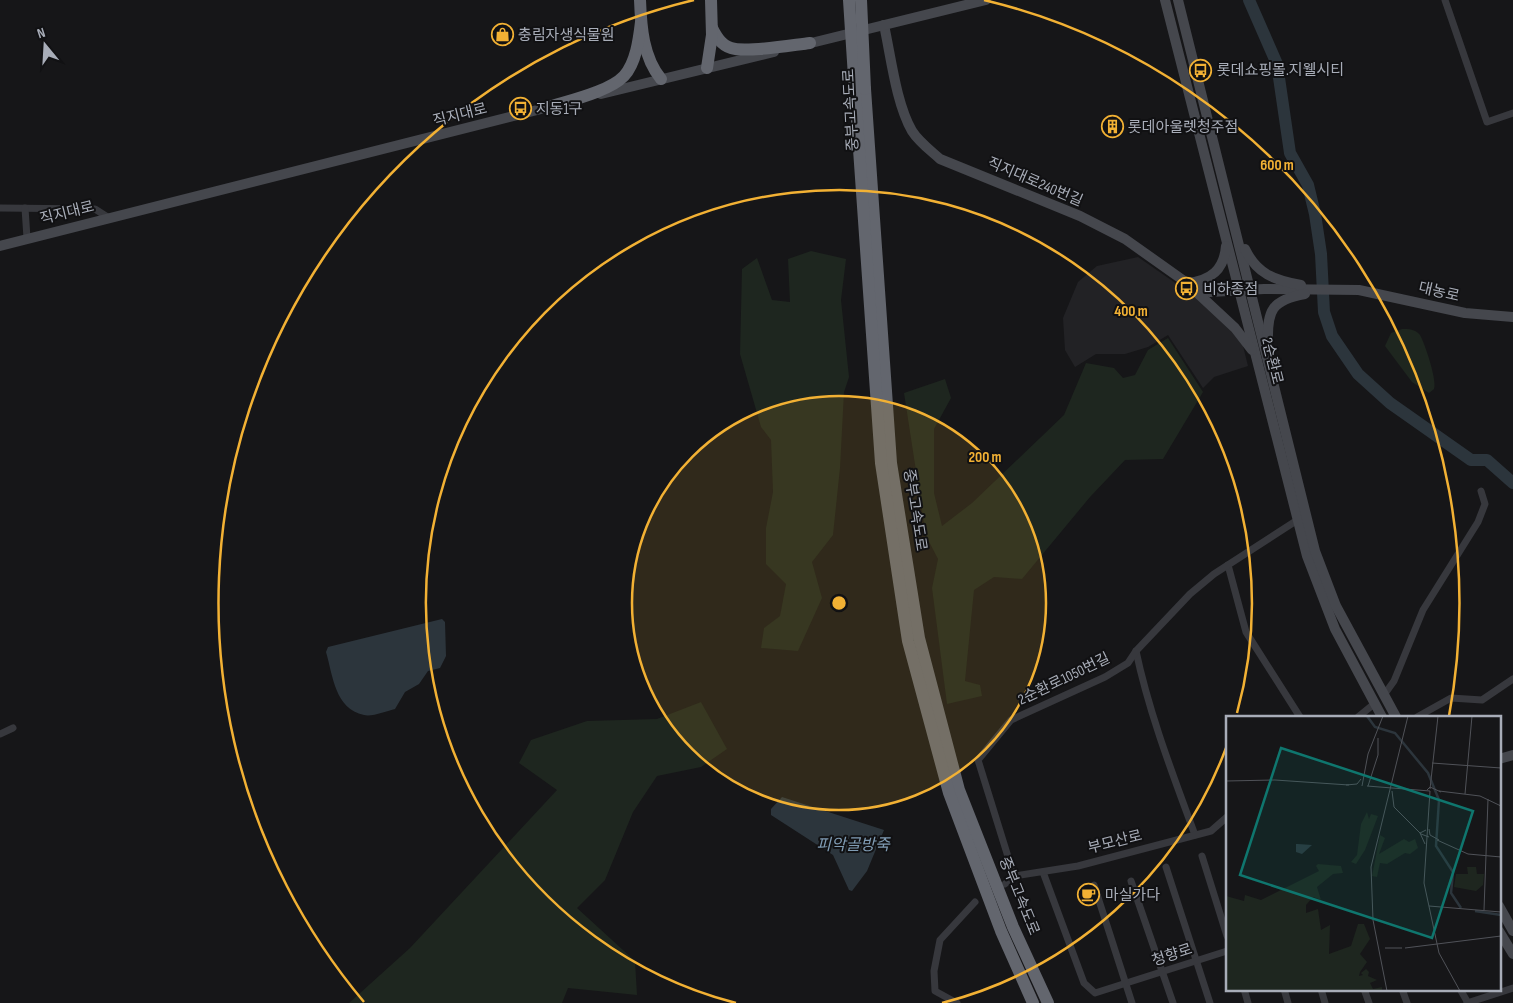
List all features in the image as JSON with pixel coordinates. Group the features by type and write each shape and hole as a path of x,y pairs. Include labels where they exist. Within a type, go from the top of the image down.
{"highway":[{"path":"640,0 641,22 650,63 661,79"},
{"path":"707,68 712,28 711,0"},
{"name":"중부고속도로","path":"849,0 860,90 891,463 919,638 959,790 1013,927 1048,1003"},
{"name":"중부고속도로","path":"862,0 860,90 881,463 908,641 950,793 1001,931 1033,1003"},
{"path":"546,108 609,86 624,76 631,64 641,22"},
{"path":"712,28 723,44 731,48 749,49 810,43"}],"main road":[{"name":"직지대로","path":"0,246 661,79 986,0"},
{"name":"2순환로","path":"1166,0 1226,237 1268,362 1302,517 1306,556 1324,606 1381,716"},
{"name":"2순환로","path":"1179,2 1230,205 1255,353 1302,517 1336,606 1395,716"},
{"name":"직지대로240번길","path":"884,25 898,86 912,131 940,159 1080,216 1145,252 1186,283 1210,292 1291,289"},
{"path":"1230,205 1245,249 1256,266 1266,275 1291,289 1336,291"},
{"path":"1186,283 1208,278 1222,266 1225,257 1226,237"},
{"path":"1186,283 1235,328 1255,353"},
{"path":"1268,362 1268,315 1277,303 1291,289 1336,291"},
{"name":"대농로","path":"1336,291 1359,290 1465,313 1513,317"},
{"path":"1198,295 1210,292"},
{"path":"1500,759 1513,755"},
{"path":"1500,908 1513,931"},
{"path":"1500,933 1513,954"}],"street":[{"path":"1445,0 1487,122 1513,113"},
{"path":"0,208 95,209 109,218"},
{"path":"25,208 27,238"},
{"path":"1384,695 1394,681 1423,610 1478,522 1485,504 1481,491"},
{"name":"2순환로1050번길","path":"1014,876 978,760 1011,720 1105,677 1128,663 1136,651 1190,594 1228,565 1302,517"},
{"path":"1228,565 1246,632 1299,716"},
{"path":"1136,651 1142,678 1167,759 1195,835"},
{"path":"1419,716 1451,698 1482,700 1513,679"},
{"path":"1359,716 1374,704"},
{"path":"0,734 13,728"},
{"name":"부모산로","path":"1014,876 1078,866 1211,831 1226,818"},
{"path":"1202,856 1226,933"},
{"path":"1166,867 1210,1003"},
{"name":"청향로","path":"1043,872 1084,983 1095,992 1126,984 1226,951"},
{"path":"1005,884 1014,876"},
{"path":"1131,881 1173,1003"},
{"path":"1094,886 1132,1003"},
{"path":"957,1003 935,990 934,971 940,940 975,902"},
{"path":"1461,990 1468,1003 1513,988"},
{"path":"1244,990 1248,1003"},
{"path":"1284,990 1288,1003"},
{"path":"1321,990 1325,1003"},
{"path":"1364,990 1368,1003"},
{"path":"1402,990 1407,1003"}],"shaded area":[{"path":"811,251 846,259 841,300 849,377 844,392 840,468 833,535 812,562 822,598 798,651 761,648 764,628 780,616 786,584 766,564 766,528 773,492 771,440 761,427 740,354 742,269 757,258 772,300 790,302 788,259"},
{"name":"비하종점","path":"1138,257 1194,296 1225,324 1242,342 1248,366 1214,377 1203,388 1168,335 1148,347 1125,354 1096,354 1075,367 1065,350 1063,318 1078,282 1097,266"},
{"path":"1402,329 1409,329 1420,335 1434,378 1434,389 1429,393 1412,382 1385,346 1391,333"},
{"path":"1168,338 1203,392 1163,459 1125,460 1090,497 1022,579 994,577 974,590 965,681 980,685 982,696 947,704 932,588 938,559 926,536 904,393 945,379 951,398 934,429 934,493 942,526 972,503 1064,415 1086,363 1114,368 1123,378 1135,375 1148,350"},
{"path":"701,702 727,749 701,767 657,776 633,812 605,880 577,908 635,961 637,995 568,988 562,1003 349,1003 410,948 557,790 519,763 531,740 587,721 657,719"}],"water":[{"path":"442,619 445,622 446,656 440,668 428,671 419,684 405,692 395,709 375,715 364,715 354,712 341,699 333,681 326,652 328,647"},
{"name":"피악골방죽","path":"782,797 884,830 867,871 852,891 849,890 833,855 771,815 771,809"}],"waterway":[{"path":"1249,0 1277,64 1290,153 1308,185 1315,214 1321,254 1324,312 1332,336 1358,374 1390,403 1471,460 1487,460 1513,483"}],"place":[{"name":"충림자생식물원","path":"502,35"},
{"name":"롯데쇼핑몰.지웰시티","path":"1201,70"},
{"name":"지동1구","path":"520,109"},
{"name":"롯데아울렛청주점","path":"1112,127"},
{"name":"비하종점","path":"1187,289"},
{"name":"마실가다","path":"1089,895"}]}
